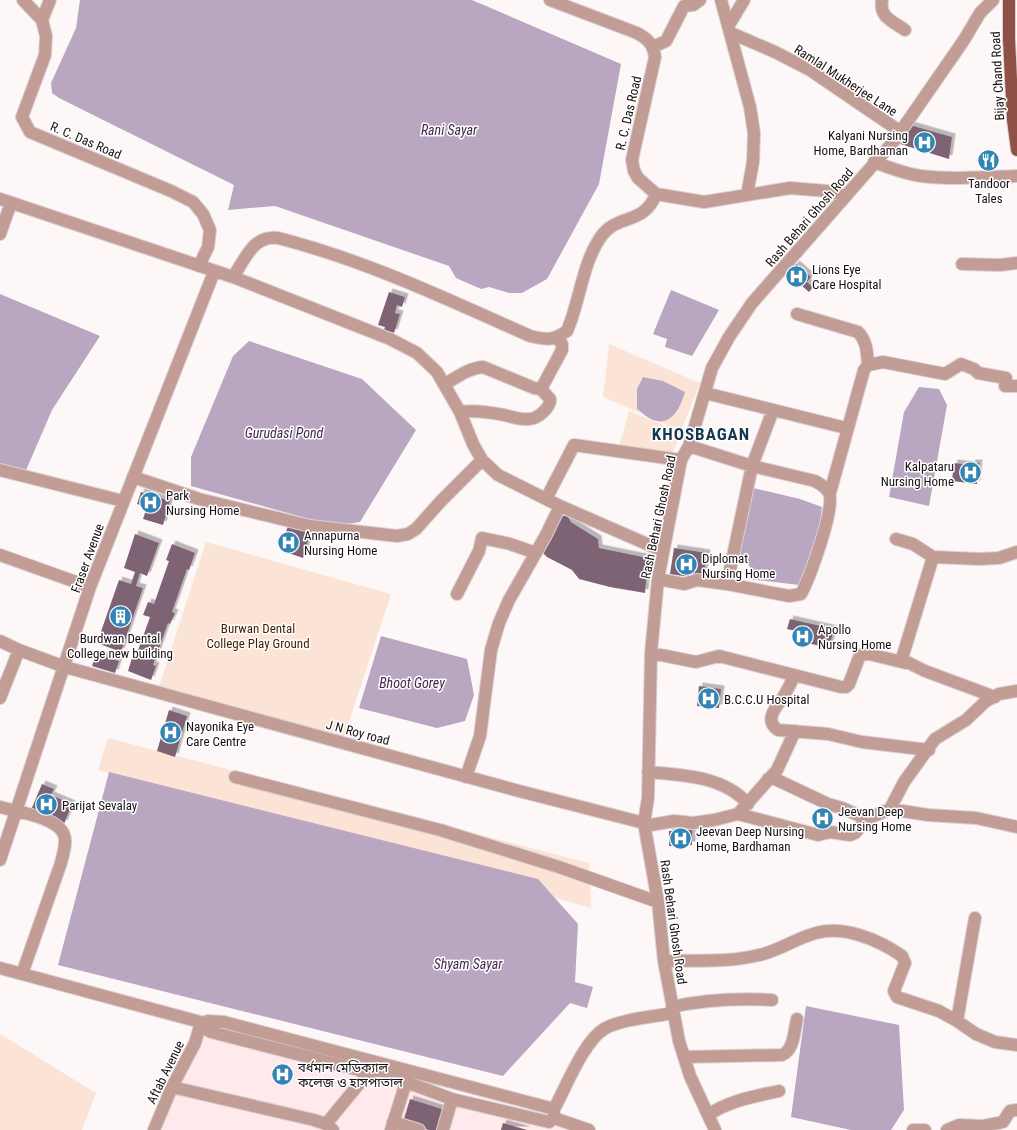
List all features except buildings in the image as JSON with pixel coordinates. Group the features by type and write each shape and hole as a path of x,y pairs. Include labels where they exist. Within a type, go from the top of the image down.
{"main road":[{"name":"Bijay Chand Road","path":"1009,0 1009,39 1013,120 1017,150"},
{"path":"1017,2 1017,16"}],"street":[{"path":"23,0 42,20 50,0"},
{"path":"550,0 648,38 653,46 666,42 679,3 693,5 700,0"},
{"path":"721,0 750,107 754,133 753,162 746,195"},
{"path":"730,29 744,0"},
{"path":"882,0 881,10 884,16 905,30"},
{"name":"Rash Behari Ghosh Road","path":"715,1130 684,1058 672,1010 664,961 658,902 644,825 648,798 651,653 658,579 681,460 689,446 712,368 729,336 752,303 901,132 964,40 980,13 994,0"},
{"name":"R. C. Das Road","path":"42,20 46,36 45,55 22,118 30,132 172,191 193,202 203,214 210,230 208,247 199,266"},
{"name":"Ramlal Mukherjee Lane","path":"730,29 810,70 901,132"},
{"name":"R. C. Das Road","path":"653,46 655,57 632,160 634,171 638,178 656,194"},
{"path":"874,162 920,176 944,178 1017,176"},
{"path":"233,277 256,242 269,237 278,238 339,256 398,278 530,336 546,340 557,338 567,331 591,256 600,238 608,228 646,212 653,203 656,194 704,202 790,188 827,191 846,196"},
{"path":"0,234 5,201 214,272 233,277 390,339 417,353 429,363 445,384 460,412 473,444 482,460 498,475 560,506 663,551"},
{"path":"962,264 1000,265 1017,263"},
{"name":"Fraser Avenue","path":"0,860 65,667 90,587 132,477 214,272"},
{"path":"797,314 858,332 864,338 868,365"},
{"path":"541,389 562,350 562,344 557,338"},
{"path":"658,579 684,584 697,580 789,596 801,594 820,546 829,512 830,493 846,428 864,370 868,365 883,362 945,374 961,364 974,369 978,373 1006,378 1005,386 1017,386"},
{"path":"445,384 467,371 483,367 534,388 541,389 550,399 549,405 534,418 521,419 480,411 460,412"},
{"path":"705,393 846,428"},
{"path":"727,584 752,466 773,410"},
{"path":"546,499 574,445 681,460"},
{"path":"689,446 752,466 815,481 830,493"},
{"path":"132,477 199,498 310,526 397,536 408,534 416,529 441,501 482,460"},
{"path":"0,470 123,501"},
{"path":"466,777 480,736 491,650 499,623 509,600 536,553 560,506"},
{"path":"457,594 479,552 482,538 510,544 536,553"},
{"path":"896,539 913,544 933,557 980,559 999,558 1017,552"},
{"path":"0,555 90,587"},
{"path":"906,662 903,660 903,655 933,557"},
{"name":"J N Roy road","path":"0,641 19,650 65,667 644,825"},
{"path":"0,698 19,650"},
{"path":"651,653 696,662 719,656 841,688 846,687 849,684 860,655 869,654 906,662 925,672 995,696"},
{"path":"794,676 790,686 772,713 771,721 773,726 778,730 828,734 862,742 929,750"},
{"path":"890,809 904,782 929,750 935,739 966,720 986,701 995,696 1017,691"},
{"path":"738,814 776,770 795,731"},
{"path":"648,772 694,777 713,782 741,796 748,804"},
{"path":"235,777 440,830 559,867 658,902"},
{"path":"768,779 775,779 828,804 842,808 867,819"},
{"path":"0,807 47,820 60,826 65,836 65,848 61,863 22,974"},
{"path":"644,825 674,821 693,822 714,820 738,814 818,835 830,832 850,835 855,833 867,819 890,809 928,815 976,818 1017,827"},
{"path":"957,1021 975,918"},
{"path":"664,961 734,960 759,955 816,933 831,931 847,932 867,938 902,956 905,963 894,991 897,997 939,1011 976,1034 995,1042 1017,1045"},
{"path":"0,968 202,1025 211,1032 406,1082 452,1099 552,1120"},
{"path":"552,1120 594,1037 605,1029 617,1024 715,999 737,998 772,1000"},
{"path":"684,1058 782,1055 787,1053 791,1046 797,1019"},
{"path":"202,1025 208,1021 224,1022 589,1130"},
{"name":"Aftab Avenue","path":"154,1130 172,1087 202,1025"},
{"path":"172,1087 314,1120 330,1127 368,1073"},
{"path":"406,1082 392,1126 419,1130"},
{"path":"708,1115 723,1105 736,1100 779,1091"},
{"path":"444,1130 452,1099"},
{"path":"947,1130 959,1125 983,1126 1003,1122 1010,1111 1017,1110"},
{"path":"913,1130 924,1130"}],"shaded area":[{"name":"বর্ধমান মেডিক্যাল কলেজ ও হাসপাতাল","path":"206,1026 543,1117 581,1130 162,1130 200,1032"}],"green space":[{"path":"609,344 700,383 681,431 603,397"},
{"path":"629,411 681,432 673,453 619,446"},
{"name":"Burwan Dental College Play Ground","path":"206,542 391,594 344,737 159,687"},
{"path":"108,738 589,863 591,908 98,770"},
{"path":"0,1034 96,1093 82,1130 0,1130"}],"water":[{"name":"Rani Sayar","path":"80,0 472,0 621,64 599,184 547,279 522,293 509,293 489,287 481,289 456,278 449,266 275,206 228,210 234,185 59,98 52,93 51,83 76,28"},
{"path":"671,290 719,310 692,356 665,347 667,339 653,334"},
{"path":"0,294 100,336 52,410 24,475 0,464"},
{"name":"Gurudasi Pond","path":"249,341 362,379 416,430 360,522 334,526 191,486 191,457 233,356"},
{"path":"643,377 663,381 685,392 675,414 665,421 653,420 637,409 637,389"},
{"path":"919,387 939,389 947,405 929,506 889,497 904,412"},
{"path":"753,488 800,499 822,507 819,532 821,534 799,585 749,579 751,569 747,562 737,559"},
{"name":"Bhoot Gorey","path":"381,636 467,659 474,695 465,721 437,728 359,708"},
{"name":"Shyam Sayar","path":"109,772 538,879 578,924 575,982 593,987 587,1008 570,1003 503,1076 58,965"},
{"path":"806,1006 899,1025 904,1110 891,1130 851,1130 791,1117"}],"place":[{"name":"Kalyani Nursing Home, Bardhaman","path":"924,142"},
{"name":"Tandoor Tales","path":"989,161"},
{"name":"Lions Eye Care Hospital","path":"797,276"},
{"name":"Kalpataru Nursing Home","path":"970,473"},
{"name":"Park Nursing Home","path":"151,502"},
{"name":"Annapurna Nursing Home","path":"288,542"},
{"name":"Diplomat Nursing Home","path":"687,565"},
{"name":"Burdwan Dental College new building","path":"120,616"},
{"name":"Apollo Nursing Home","path":"803,636"},
{"name":"B.C.C.U Hospital","path":"709,699"},
{"name":"Nayonika Eye Care Centre","path":"171,733"},
{"name":"Parijat Sevalay","path":"46,805"},
{"name":"Jeevan Deep Nursing Home","path":"823,818"},
{"name":"Jeevan Deep Nursing Home, Bardhaman","path":"680,838"},
{"name":"বর্ধমান মেডিক্যাল কলেজ ও হাসপাতাল","path":"283,1074"}],"district":[{"name":"KHOSBAGAN","path":"701,434"}]}
